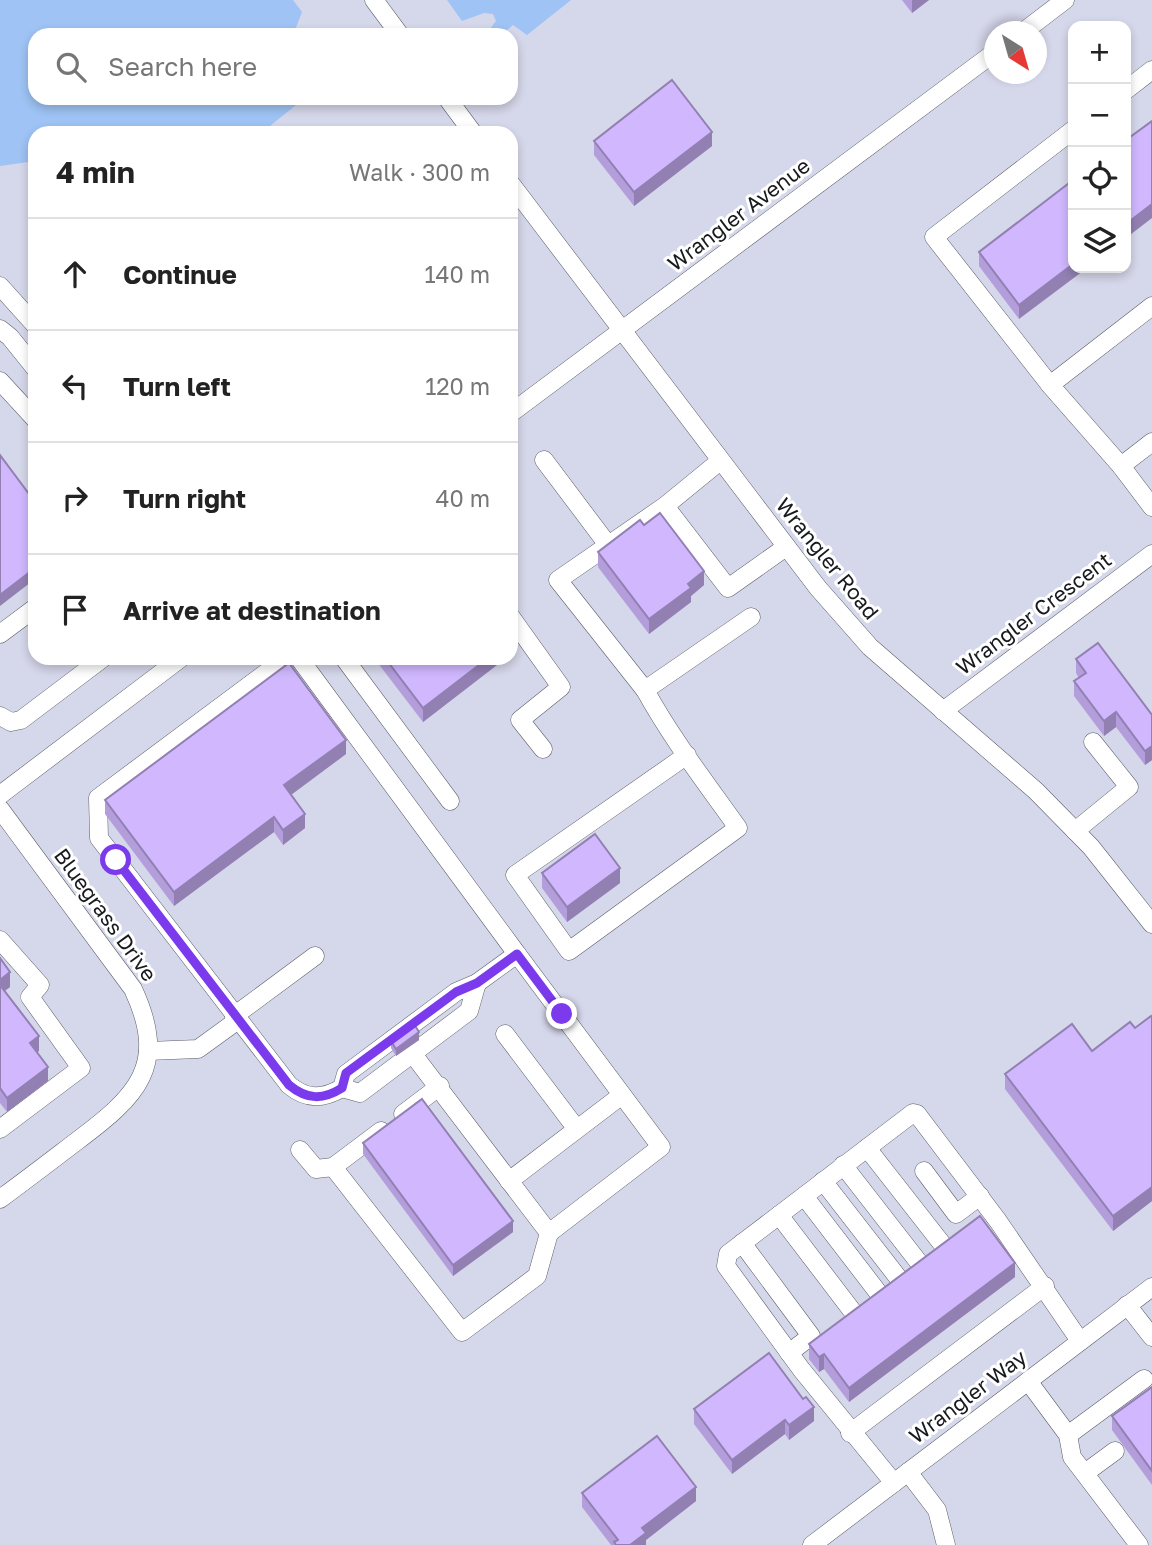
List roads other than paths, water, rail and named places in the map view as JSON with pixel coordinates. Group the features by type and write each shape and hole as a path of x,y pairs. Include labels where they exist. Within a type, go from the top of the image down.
{"street":[{"path":"374,0 395,28"},
{"path":"1037,21 1065,0"},
{"name":"Wrangler Avenue","path":"518,408 984,60"},
{"path":"1131,86 1152,70"},
{"path":"452,105 468,126"},
{"path":"1068,134 934,237 1050,385 1121,466 1152,507"},
{"name":"Wrangler Road","path":"518,193 786,547 870,647 1036,791 1075,831 1152,924"},
{"path":"0,286 6,306 28,320"},
{"path":"1050,385 1152,306"},
{"path":"0,329 28,359"},
{"path":"0,381 28,411"},
{"path":"1121,466 1152,442"},
{"path":"544,460 608,545"},
{"path":"687,755 515,875 569,951 738,828 687,755 663,723 645,690 558,580 665,506 720,461"},
{"path":"665,506 728,588 786,547"},
{"name":"Wrangler Crescent","path":"943,711 1152,554"},
{"path":"0,634 28,613"},
{"path":"645,690 751,617"},
{"path":"518,627 561,687 520,720 543,749"},
{"path":"0,716 11,722 21,720 94,665"},
{"path":"0,795 172,665"},
{"path":"277,665 98,798 99,838 236,1018 295,1090 306,1096 321,1097 342,1088 360,1093 469,1011 477,983"},
{"path":"304,665 660,1147 549,1233 537,1276 462,1332 333,1167"},
{"path":"349,665 450,801"},
{"path":"1075,831 1129,787 1093,742"},
{"name":"Bluegrass Drive","path":"0,809 133,989 146,1018 148,1051 139,1082 118,1110 2,1193"},
{"path":"0,940 40,985 30,997 81,1068 0,1129"},
{"path":"342,1088 346,1073 456,992 477,983 517,954"},
{"path":"148,1051 198,1049 315,956"},
{"path":"505,1034 576,1128"},
{"path":"412,1054 440,1086 549,1233"},
{"path":"300,1150 316,1169 333,1167 440,1086"},
{"path":"509,1181 622,1095"},
{"path":"946,1545 937,1510 850,1433 726,1266 728,1254 912,1113 917,1114 1045,1286 1080,1341"},
{"path":"867,1148 946,1249"},
{"path":"843,1165 920,1264"},
{"path":"924,1171 956,1214 980,1196"},
{"path":"823,1181 903,1284"},
{"path":"804,1196 883,1299"},
{"path":"779,1214 856,1316"},
{"path":"742,1243 811,1336 789,1353"},
{"path":"850,1433 1045,1286"},
{"name":"Wrangler Way","path":"812,1545 1152,1286"},
{"path":"1127,1305 1152,1337"},
{"path":"1068,1435 1144,1379"},
{"path":"1028,1381 1068,1435 1072,1457 1139,1545"},
{"path":"1085,1474 1115,1451"}],"water":[{"path":"0,0 293,0 302,12 296,28 28,28 28,105 296,105 270,126 28,126 28,162 0,166"},
{"path":"447,0 571,0 527,35 513,25 509,28 491,28 496,21 493,14 484,13 462,21"}]}
